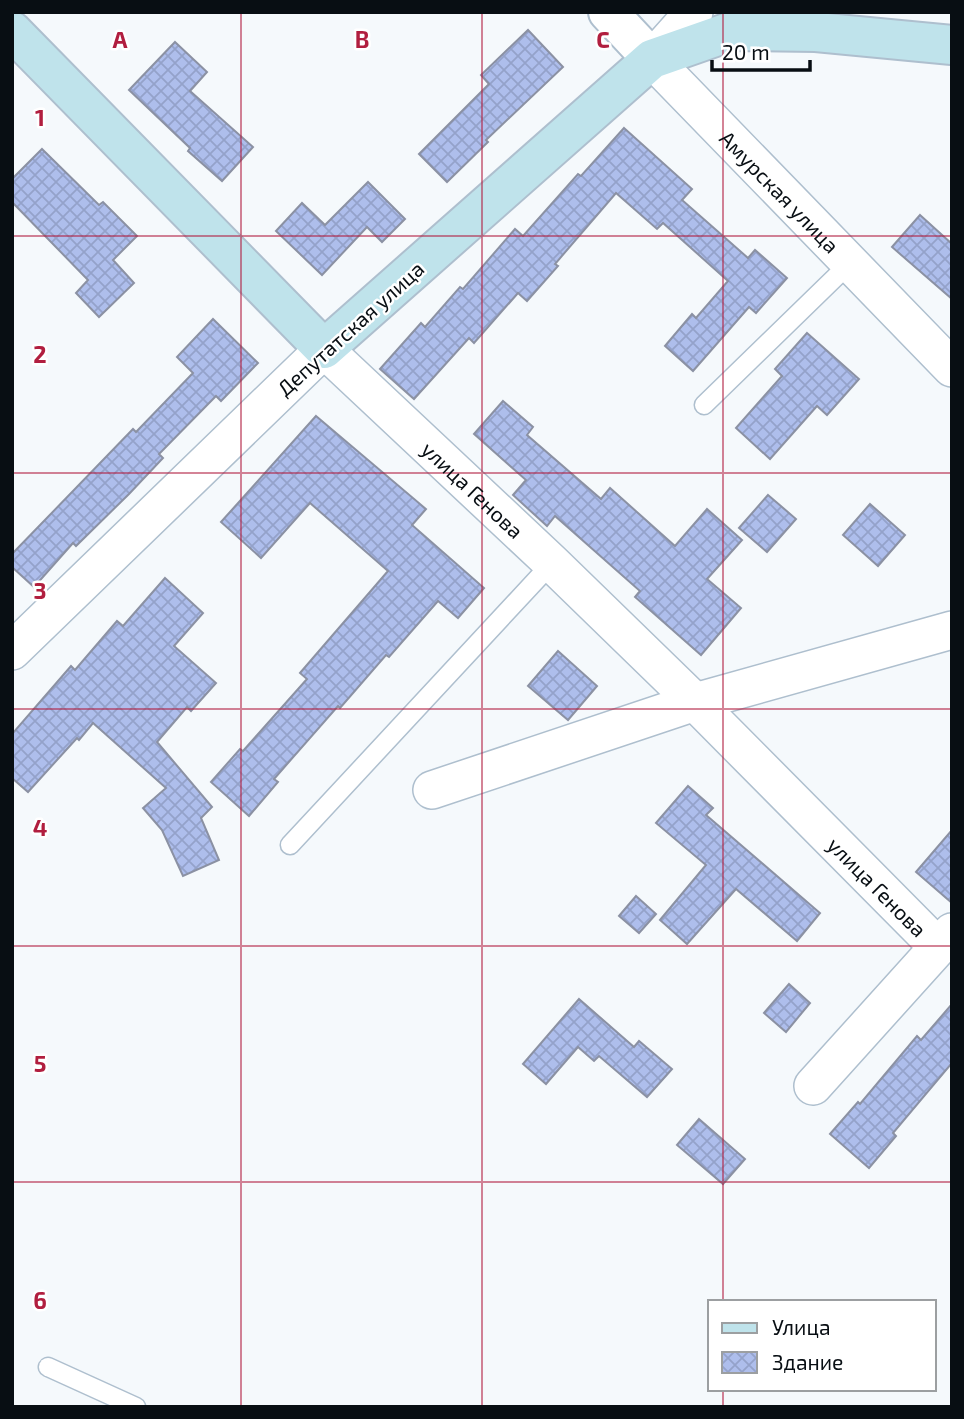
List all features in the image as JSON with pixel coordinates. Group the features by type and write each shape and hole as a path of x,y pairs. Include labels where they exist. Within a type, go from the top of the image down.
{"main road":[{"name":"улица Генова","path":"12,31 324,349"},
{"path":"652,59 732,31 816,32 952,45"},
{"name":"Депутатская улица","path":"324,349 652,59"}],"street":[{"name":"Амурская улица","path":"608,12 952,368"},
{"name":"Депутатская улица","path":"652,59 694,12"},
{"name":"Депутатская улица","path":"17,636 324,349"},
{"name":"улица Генова","path":"324,349 552,563 944,939 813,1086"},
{"path":"432,790 695,702 952,630"}],"lane":[{"path":"704,405 850,264"},
{"path":"290,845 552,563"},
{"path":"47,1367 136,1407"}],"building":[{"path":"528,30 563,67 486,140 488,142 447,182 419,154 489,84 481,75"},
{"path":"175,42 207,72 190,91 253,147 222,181 188,151 190,148 129,90"},
{"path":"624,128 692,189 682,200 748,258 755,250 787,278 756,313 749,307 693,371 665,346 692,314 696,318 728,281 663,223 657,229 616,193 527,301 518,293 474,343 469,338 414,399 380,369 421,323 425,327 460,287 463,289 515,229 523,236 578,174 581,176"},
{"path":"42,149 99,205 103,202 137,236 113,260 134,283 99,317 76,293 88,280 12,202 12,179"},
{"path":"368,182 405,219 382,242 367,227 322,275 276,231 302,203 325,225"},
{"path":"920,215 952,244 952,299 892,247"},
{"path":"213,319 258,363 221,401 216,396 159,454 163,458 129,494 76,546 73,543 34,587 12,567 12,554 133,429 136,432 193,373 177,357"},
{"path":"807,333 859,379 827,415 817,406 770,459 736,428 782,376 775,369"},
{"path":"503,401 533,427 527,435 601,499 610,488 675,546 707,509 742,540 707,579 741,608 701,655 635,597 640,591 555,516 547,526 513,495 526,480 474,434"},
{"path":"316,416 426,509 412,525 484,588 458,618 438,601 389,657 386,655 340,708 338,706 274,779 278,782 249,816 211,782 240,749 243,751 307,679 300,673 388,571 310,503 261,558 221,522"},
{"path":"768,495 796,519 767,552 739,528"},
{"path":"870,504 905,535 878,566 843,535"},
{"path":"165,578 203,613 174,646 216,683 191,711 187,707 157,742 212,807 201,818 219,860 183,876 162,830 143,808 166,788 93,723 28,792 12,778 12,734 71,666 75,670 117,621 123,626"},
{"path":"558,651 597,686 568,720 528,686"},
{"path":"688,786 713,808 706,815 820,913 797,941 736,889 687,944 660,920 706,865 656,823"},
{"path":"952,830 952,903 916,872"},
{"path":"636,896 656,914 639,933 619,916"},
{"path":"789,984 810,1003 786,1032 764,1013"},
{"path":"579,999 634,1047 639,1041 672,1069 647,1097 599,1056 594,1061 578,1047 546,1084 523,1064"},
{"path":"952,1004 952,1063 893,1133 896,1136 869,1168 830,1134 858,1102 860,1104 917,1036 921,1040"},
{"path":"699,1119 745,1159 723,1184 677,1145"}]}
